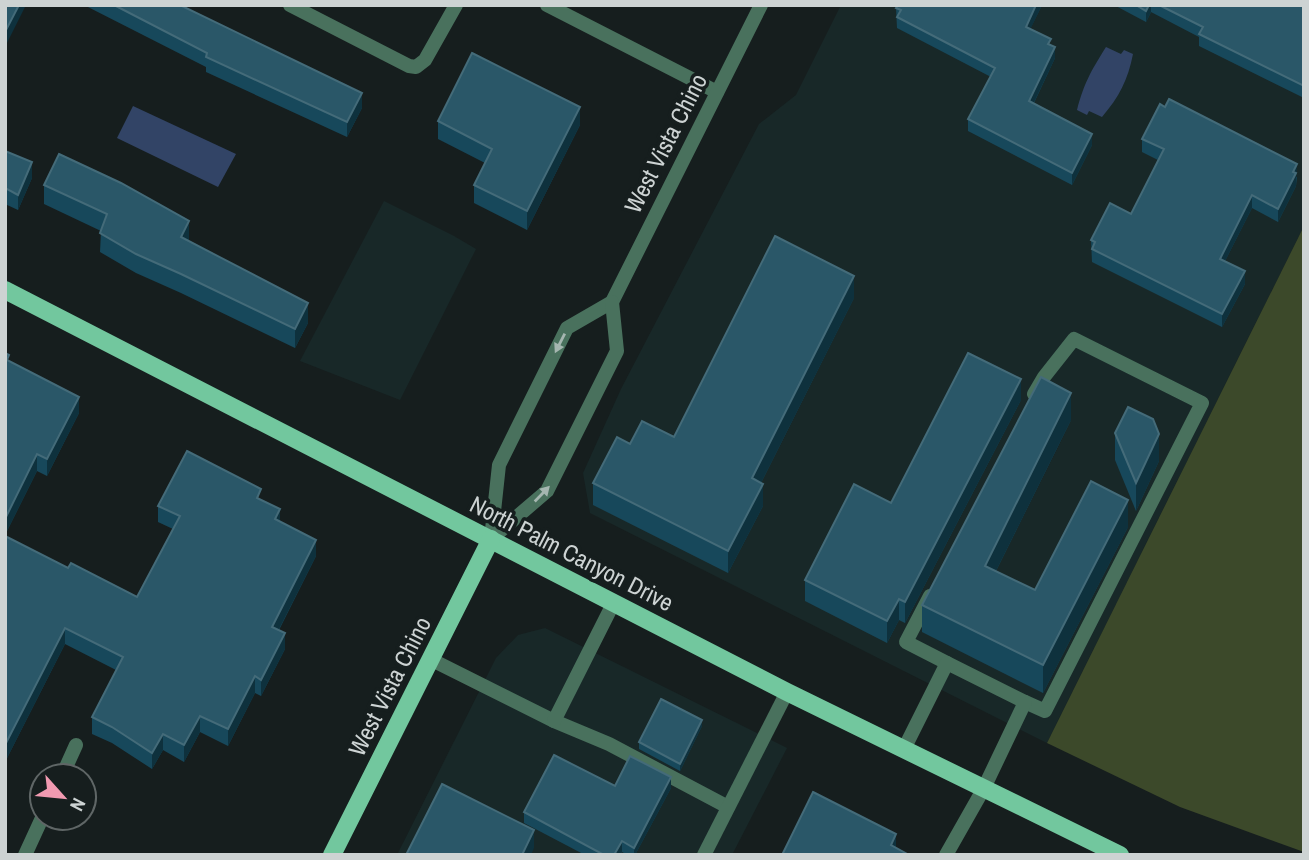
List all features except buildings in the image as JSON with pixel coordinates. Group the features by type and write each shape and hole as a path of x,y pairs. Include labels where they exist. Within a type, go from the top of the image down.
{"main road":[{"name":"North Palm Canyon Drive","path":"5,290 787,692 1120,855"},
{"name":"West Vista Chino","path":"332,855 491,539"}],"street":[{"path":"290,5 409,66 416,67 425,60 456,5"},
{"path":"547,5 718,92"},
{"name":"West Vista Chino","path":"491,539 547,491 617,351 612,302 761,5"},
{"name":"West Vista Chino","path":"491,539 499,465 567,328 612,302"},
{"path":"937,582 906,642 1045,711 1202,403 1074,339 1044,377 1025,413"},
{"path":"554,721 614,602"},
{"path":"430,659 554,721 609,744 728,807"},
{"path":"904,749 947,663"},
{"path":"704,855 787,692"},
{"path":"946,855 984,788 1025,702"},
{"path":"68,762 76,745"},
{"path":"25,855 36,832"}],"shaded area":[{"path":"841,5 1304,5 1304,226 1047,743 590,513 583,473 621,389 759,124 796,95"},
{"path":"384,201 476,249 400,400 300,361"},
{"path":"545,628 787,748 732,855 397,855 496,658 518,635"}],"green space":[{"path":"1304,226 1304,852 1180,807 1047,743"}],"water":[{"path":"1106,47 1121,54 1124,50 1133,54 1131,63 1122,88 1102,117 1089,111 1087,115 1077,110 1088,77"},
{"path":"133,106 236,154 218,187 117,138"}]}
